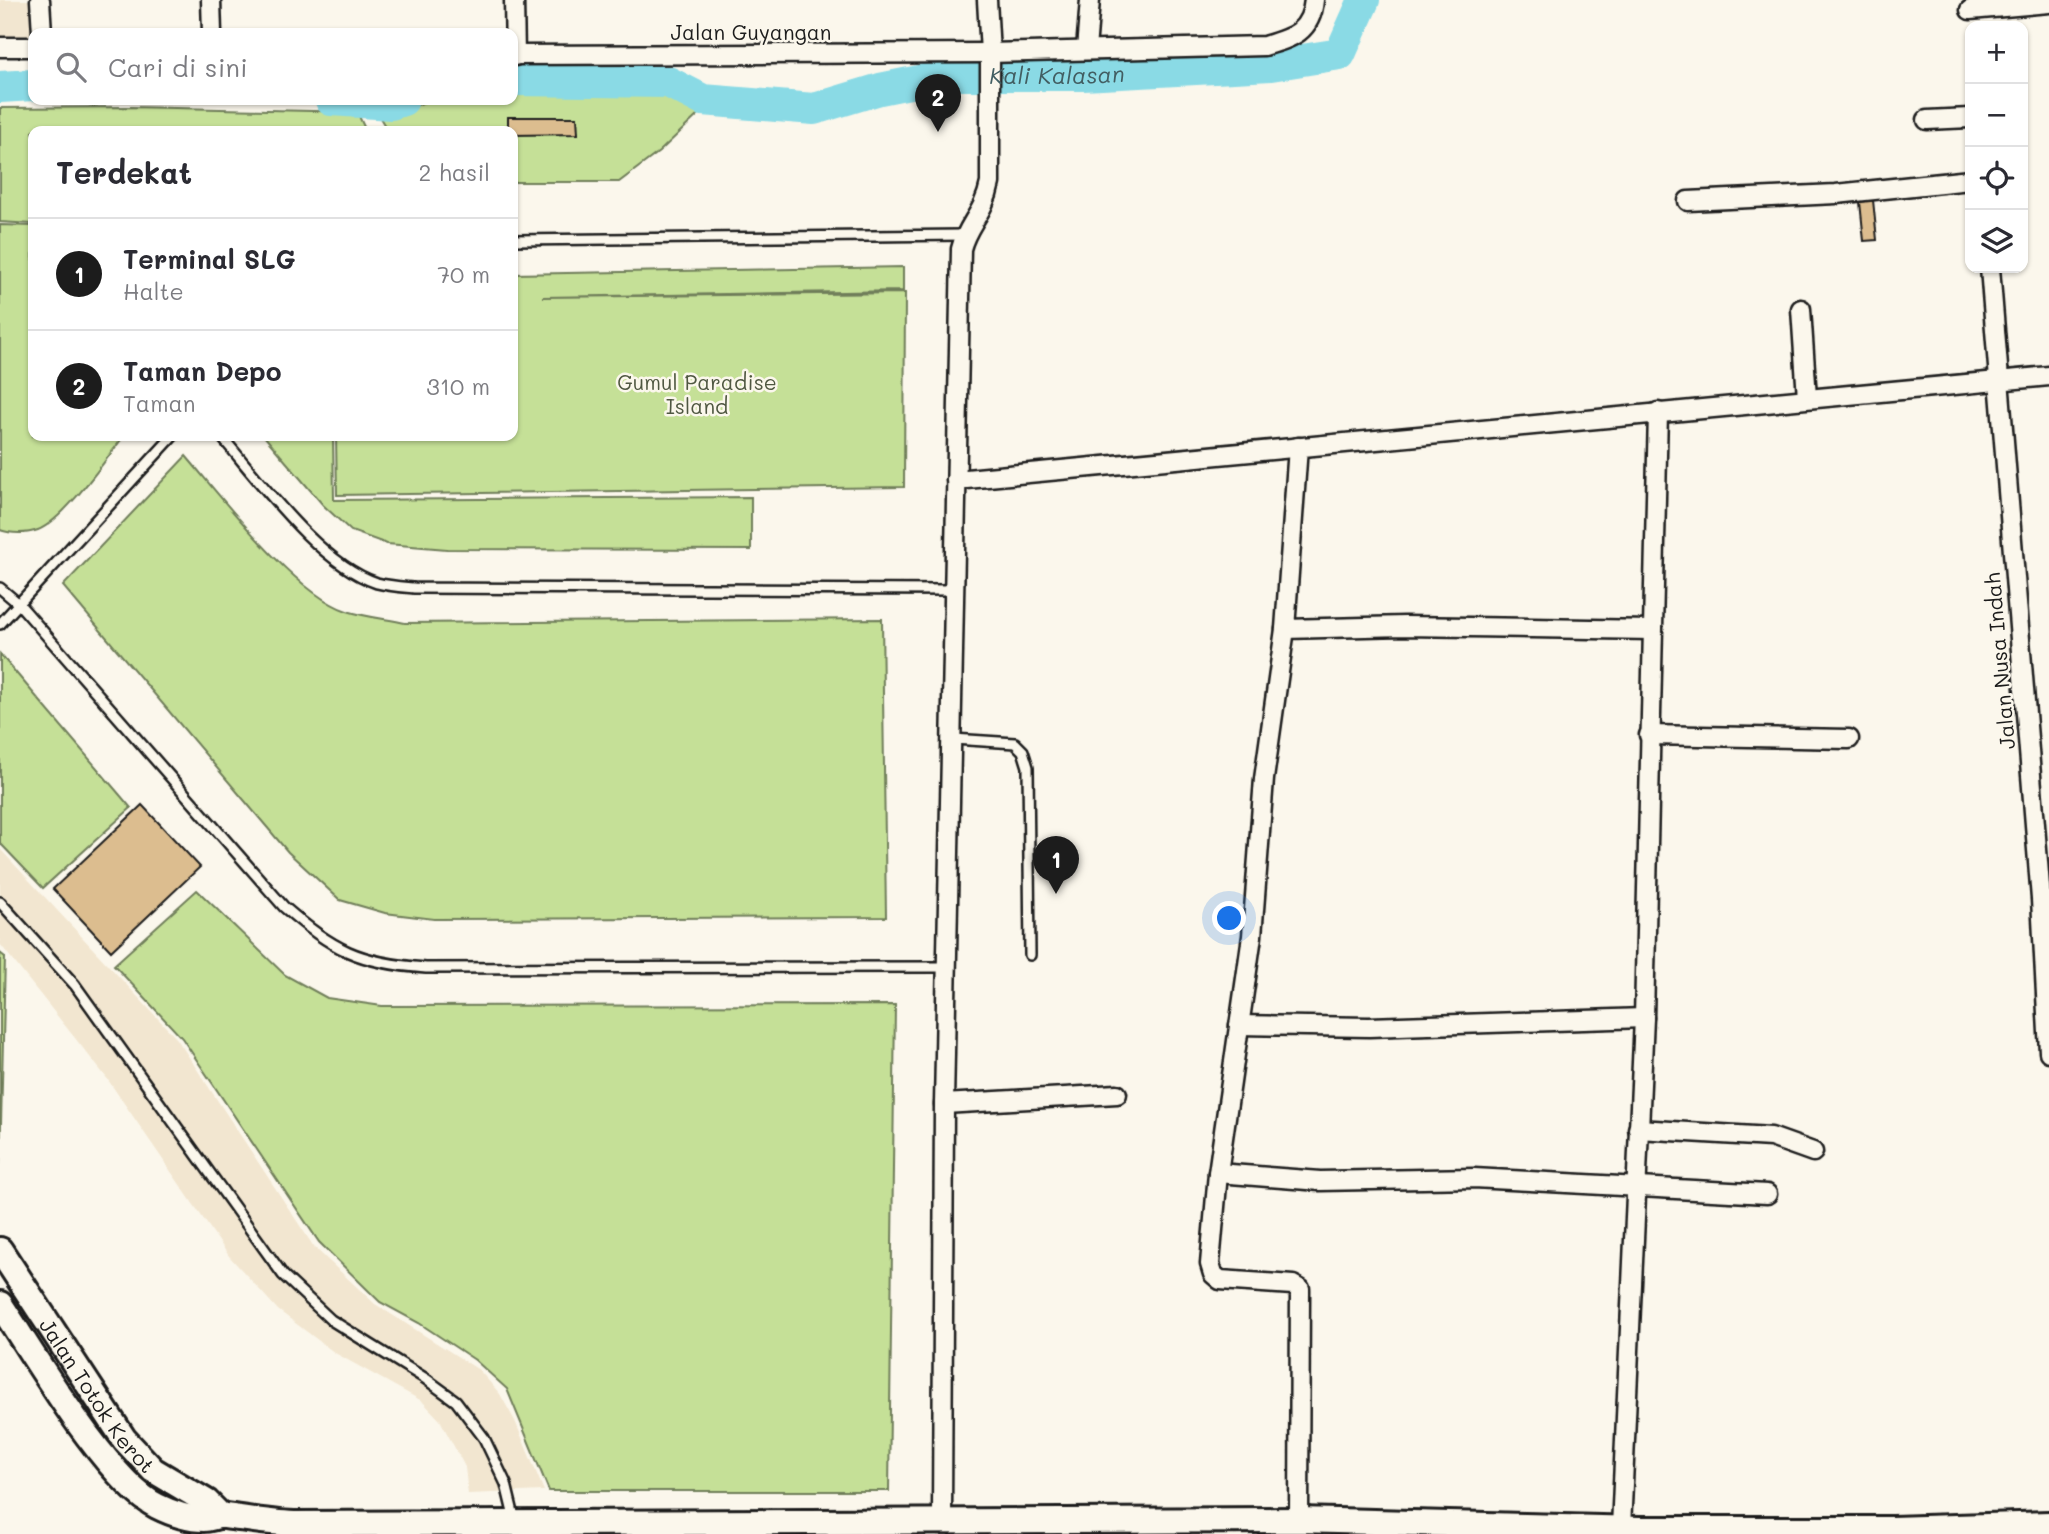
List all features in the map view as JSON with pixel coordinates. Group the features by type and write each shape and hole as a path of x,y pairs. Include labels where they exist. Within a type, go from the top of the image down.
{"main road":[{"name":"Jalan Totok Kerot","path":"0,1250 124,1439 153,1469 206,1502 221,1516"},
{"name":"Jalan Totok Kerot","path":"0,1304 102,1454 127,1481 155,1506 181,1516 206,1519 221,1516 257,1523 458,1529 515,1523 943,1527 1299,1520 1621,1531 1910,1531 2049,1524"}],"street":[{"path":"40,0 42,28"},
{"path":"211,0 212,28"},
{"path":"514,0 514,28"},
{"path":"943,1527 944,1104 961,249 964,235 986,205 990,183 987,0"},
{"path":"1086,50 1090,0"},
{"name":"Jalan Guyangan","path":"518,55 990,59 1086,50 1264,46 1296,37 1307,25 1314,0"},
{"path":"1970,12 2049,3"},
{"path":"0,47 28,47"},
{"path":"1927,120 1965,118"},
{"path":"1688,201 1836,194 1965,181"},
{"name":"Jalan Nusa Indah","path":"1990,273 2041,899 2049,1052"},
{"path":"1801,309 1807,398"},
{"path":"956,480 2049,376"},
{"path":"1621,1531 1644,1018 1658,412"},
{"path":"1298,447 1284,629 1264,779 1252,936 1218,1173 1210,1264 1213,1274 1220,1280 1293,1285 1300,1289 1299,1520"},
{"path":"1284,629 1405,626 1652,630"},
{"path":"1649,735 1849,739"},
{"path":"1238,1025 1369,1027 1644,1018"},
{"path":"944,1104 1117,1094"},
{"path":"1638,1129 1771,1138 1813,1152"},
{"path":"1218,1173 1320,1181 1474,1178 1767,1195"}],"lane":[{"path":"518,240 964,235"},
{"path":"0,624 168,441"},
{"path":"225,441 305,533 345,565 377,583 414,588 954,590"},
{"path":"0,588 19,604 284,907 317,936 349,954 387,965 426,968 948,967"},
{"path":"953,738 1015,743 1023,751 1028,767 1030,955"},
{"path":"0,902 75,985 283,1275 331,1320 426,1379 456,1401 484,1438 506,1484 515,1523"}],"shaded area":[{"path":"0,0 31,0 32,28 28,28 28,56 0,58"},
{"path":"0,849 177,1039 314,1247 375,1304 479,1370 500,1394 515,1421 544,1491 468,1494 465,1467 440,1420 422,1401 335,1353 278,1310 229,1256 106,1077 0,944"}],"green space":[{"path":"518,89 667,91 694,104 699,114 659,152 619,182 518,182 518,126 385,126 377,113 413,107 518,105"},
{"path":"131,107 357,112 364,126 28,126 28,224 0,222 0,108"},
{"path":"0,225 28,226 28,441 120,441 84,488 48,524 38,530 24,533 0,530"},
{"name":"Gumul Paradise Island","path":"903,267 903,291 542,297 905,293 904,487 337,495 336,441 518,441 518,274"},
{"path":"268,441 333,441 334,500 751,497 751,550 447,549 387,544 351,531 323,505"},
{"path":"186,456 260,543 305,586 327,601 361,615 405,623 882,619 886,917 434,919 385,913 340,900 288,852 63,586"},
{"path":"0,654 131,808 43,888 0,843"},
{"path":"197,890 285,975 327,998 382,1006 895,1005 889,1491 549,1491 507,1389 475,1360 419,1323 380,1302 319,1242 182,1038 114,965"},
{"path":"0,953 5,957 0,1166"}],"building":[{"path":"508,117 577,117 578,134 518,135 518,126 508,126"},
{"path":"1873,200 1877,240 1864,241 1860,202"},
{"path":"142,805 200,867 111,951 53,889"}],"waterway":[{"name":"Kali Kalasan","path":"518,80 668,82 703,100 814,109 880,89 949,75 1083,75 1271,65 1340,54 1364,0"},
{"name":"Kali Kalasan","path":"0,87 28,85"}],"place":[{"name":"Taman Depo","path":"938,132"},
{"name":"Terminal SLG","path":"1056,894"}]}
